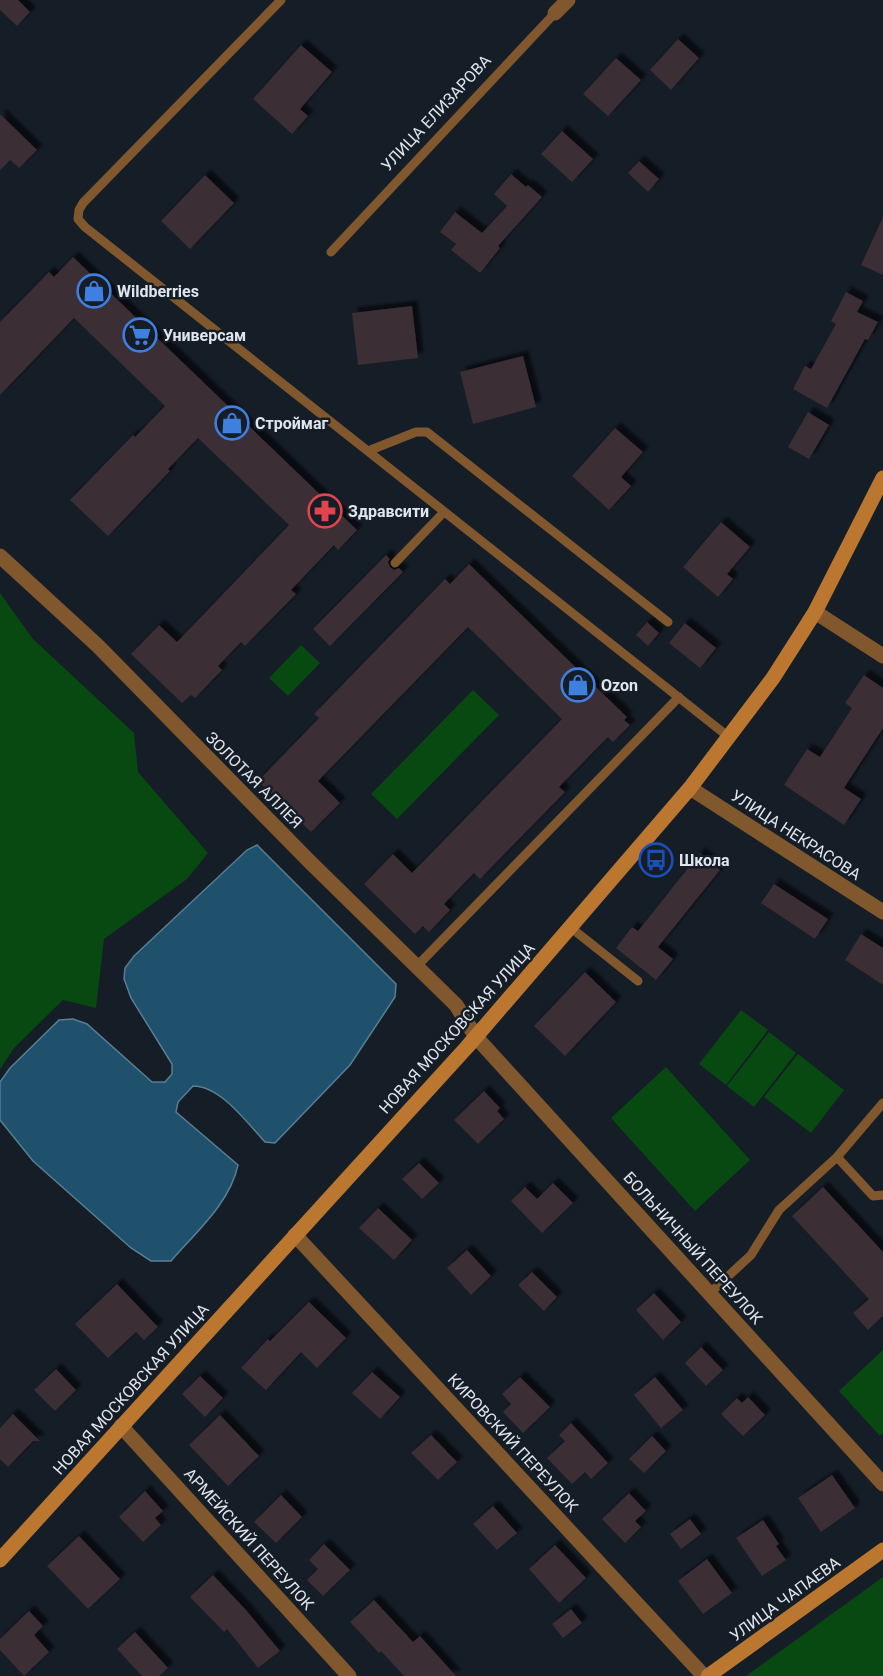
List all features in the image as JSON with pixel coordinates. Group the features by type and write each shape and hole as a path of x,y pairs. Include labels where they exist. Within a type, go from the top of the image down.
{"street":[{"name":"УЛИЦА ЕЛИЗАРОВА","path":"555,13 568,0"},
{"name":"НОВАЯ МОСКОВСКАЯ УЛИЦА","path":"0,1560 476,1036 690,788 730,738 773,678 815,612 883,478"},
{"name":"ЗОЛОТАЯ АЛЛЕЯ","path":"0,556 98,646 295,847 456,1005 476,1036"},
{"path":"815,612 883,656"},
{"name":"УЛИЦА НЕКРАСОВА","path":"690,788 883,912"},
{"name":"БОЛЬНИЧНЫЙ ПЕРЕУЛОК","path":"476,1036 883,1484"},
{"name":"КИРОВСКИЙ ПЕРЕУЛОК","path":"295,1235 706,1676"},
{"name":"АРМЕЙСКИЙ ПЕРЕУЛОК","path":"122,1426 349,1676"},
{"name":"УЛИЦА ЧАПАЕВА","path":"706,1676 883,1550"}],"lane":[{"path":"281,0 83,203 78,219 730,738"},
{"name":"УЛИЦА ЕЛИЗАРОВА","path":"331,252 555,13"},
{"path":"368,451 416,432 427,432 668,622"},
{"path":"394,563 444,512"},
{"path":"417,966 679,697"},
{"path":"570,927 638,981"},
{"path":"710,1293 751,1255 779,1210 837,1157 883,1103"},
{"path":"837,1157 873,1196 883,1194"}],"green space":[{"path":"0,593 33,639 134,733 138,772 208,853 187,879 104,939 96,1008 63,1000 14,1048 0,1069"},
{"path":"301,645 320,663 288,696 269,678"},
{"path":"473,690 499,715 397,819 371,794"},
{"path":"741,1010 768,1030 726,1085 699,1064"},
{"path":"769,1032 796,1053 754,1107 727,1086"},
{"path":"798,1054 844,1090 811,1133 764,1097"},
{"path":"666,1067 750,1160 695,1211 611,1118"},
{"path":"883,1350 883,1433 880,1436 839,1391"},
{"path":"883,1577 883,1676 746,1676"}],"water":[{"path":"257,845 396,984 395,997 350,1065 275,1143 265,1142 233,1107 214,1092 193,1086 178,1102 176,1112 238,1165 228,1192 201,1228 171,1261 151,1261 131,1248 33,1161 0,1120 0,1082 10,1068 59,1020 73,1019 87,1024 152,1082 165,1082 172,1074 172,1064 131,998 124,979 125,968 134,956 247,850"}],"building":[{"path":"0,0 18,0 30,12 17,26 0,10"},
{"path":"678,39 699,58 671,90 650,70"},
{"path":"301,45 332,72 300,109 308,116 292,134 253,99"},
{"path":"616,58 641,80 608,116 583,94"},
{"path":"0,114 37,150 19,168 10,160 0,170"},
{"path":"562,131 593,159 572,182 541,154"},
{"path":"639,161 659,179 648,192 628,173"},
{"path":"511,174 542,197 498,246 500,248 480,273 451,250 456,244 440,232 455,212 482,233 507,206 494,194"},
{"path":"205,175 234,203 190,249 161,221"},
{"path":"883,217 883,275 861,265"},
{"path":"73,257 357,530 338,550 334,545 291,590 296,594 245,646 241,642 218,666 222,670 195,698 191,695 182,703 131,654 159,625 177,642 289,525 198,438 108,536 70,500 133,435 135,437 165,406 74,318 0,395 0,322 49,272 54,277"},
{"path":"846,292 863,301 857,312 878,322 868,340 865,339 827,408 793,389 805,366 811,369 836,324 831,321"},
{"path":"412,306 418,358 358,365 352,313"},
{"path":"523,356 536,407 473,424 460,372"},
{"path":"808,412 829,425 809,459 788,447"},
{"path":"615,428 643,452 621,477 631,486 609,510 572,476"},
{"path":"721,522 750,547 727,574 733,579 718,597 683,567"},
{"path":"386,555 390,559 388,562 390,567 394,570 399,568 403,572 330,646 313,629"},
{"path":"469,564 627,717 624,720 630,725 613,742 608,737 559,787 565,792 480,879 474,873 444,904 450,910 429,932 423,926 415,934 364,884 393,854 412,873 562,719 468,627 318,781 340,803 311,832 258,781 319,718 314,714 445,579 450,584"},
{"path":"647,622 659,633 648,646 636,635"},
{"path":"685,623 716,648 700,668 669,643"},
{"path":"864,675 883,688 883,728 844,788 861,799 844,825 784,785 807,749 820,757 852,708 845,703"},
{"path":"700,853 720,870 658,947 673,959 656,980 616,948 632,927 638,931"},
{"path":"774,884 828,919 815,939 761,903"},
{"path":"861,934 883,948 883,985 845,960"},
{"path":"585,972 616,1002 565,1056 534,1026"},
{"path":"484,1091 500,1108 497,1111 504,1119 478,1144 454,1120"},
{"path":"419,1163 439,1183 422,1199 402,1179"},
{"path":"553,1183 573,1203 542,1233 511,1201 525,1187 537,1199"},
{"path":"823,1187 883,1252 883,1316 868,1330 853,1313 869,1299 792,1216"},
{"path":"378,1208 412,1240 394,1260 359,1228"},
{"path":"467,1250 491,1276 471,1295 447,1268"},
{"path":"532,1272 557,1297 544,1311 518,1285"},
{"path":"117,1284 158,1327 144,1340 136,1332 108,1358 75,1324"},
{"path":"654,1293 681,1322 663,1340 636,1310"},
{"path":"309,1302 346,1338 317,1368 301,1352 266,1390 241,1368 268,1339 270,1341"},
{"path":"701,1347 723,1370 706,1386 685,1363"},
{"path":"56,1369 76,1390 55,1411 34,1390"},
{"path":"372,1372 400,1397 380,1419 352,1393"},
{"path":"200,1376 223,1398 205,1417 182,1394"},
{"path":"520,1377 550,1407 523,1433 503,1412 511,1404 502,1394"},
{"path":"655,1377 683,1410 661,1428 634,1395"},
{"path":"748,1397 765,1415 743,1436 721,1414 737,1398 742,1403"},
{"path":"13,1414 40,1441 33,1441 8,1467 0,1459 0,1428"},
{"path":"220,1415 259,1456 228,1486 189,1445"},
{"path":"571,1423 608,1463 591,1479 585,1472 572,1484 547,1458 565,1441 559,1435"},
{"path":"431,1435 457,1462 438,1480 411,1453"},
{"path":"652,1436 666,1451 644,1473 629,1459"},
{"path":"832,1475 855,1508 821,1532 798,1498"},
{"path":"145,1491 163,1511 155,1518 161,1525 143,1542 119,1517"},
{"path":"629,1493 646,1511 635,1521 641,1527 625,1543 602,1519"},
{"path":"281,1495 302,1517 276,1543 254,1522"},
{"path":"493,1506 517,1533 497,1550 473,1524"},
{"path":"690,1519 701,1534 681,1549 670,1534"},
{"path":"763,1520 779,1544 776,1546 786,1560 762,1576 736,1538"},
{"path":"79,1536 120,1579 88,1609 47,1566"},
{"path":"324,1544 350,1570 323,1596 307,1580 318,1569 309,1560"},
{"path":"555,1545 586,1578 559,1603 529,1569"},
{"path":"707,1559 732,1593 703,1614 678,1581"},
{"path":"213,1575 280,1651 258,1668 227,1629 224,1632 190,1597"},
{"path":"374,1600 413,1642 420,1636 456,1676 404,1676 381,1651 379,1653 350,1622"},
{"path":"571,1609 582,1623 563,1638 552,1624"},
{"path":"29,1611 43,1626 34,1635 49,1652 24,1676 0,1650 0,1639"},
{"path":"135,1632 168,1668 159,1676 142,1676 117,1649"}],"place":[{"name":"Wildberries","path":"94,291"},
{"name":"Универсам","path":"140,335"},
{"name":"Строймаг","path":"232,423"},
{"name":"Здравсити","path":"325,511"},
{"name":"Ozon","path":"578,685"},
{"name":"Школа","path":"656,860"}]}
